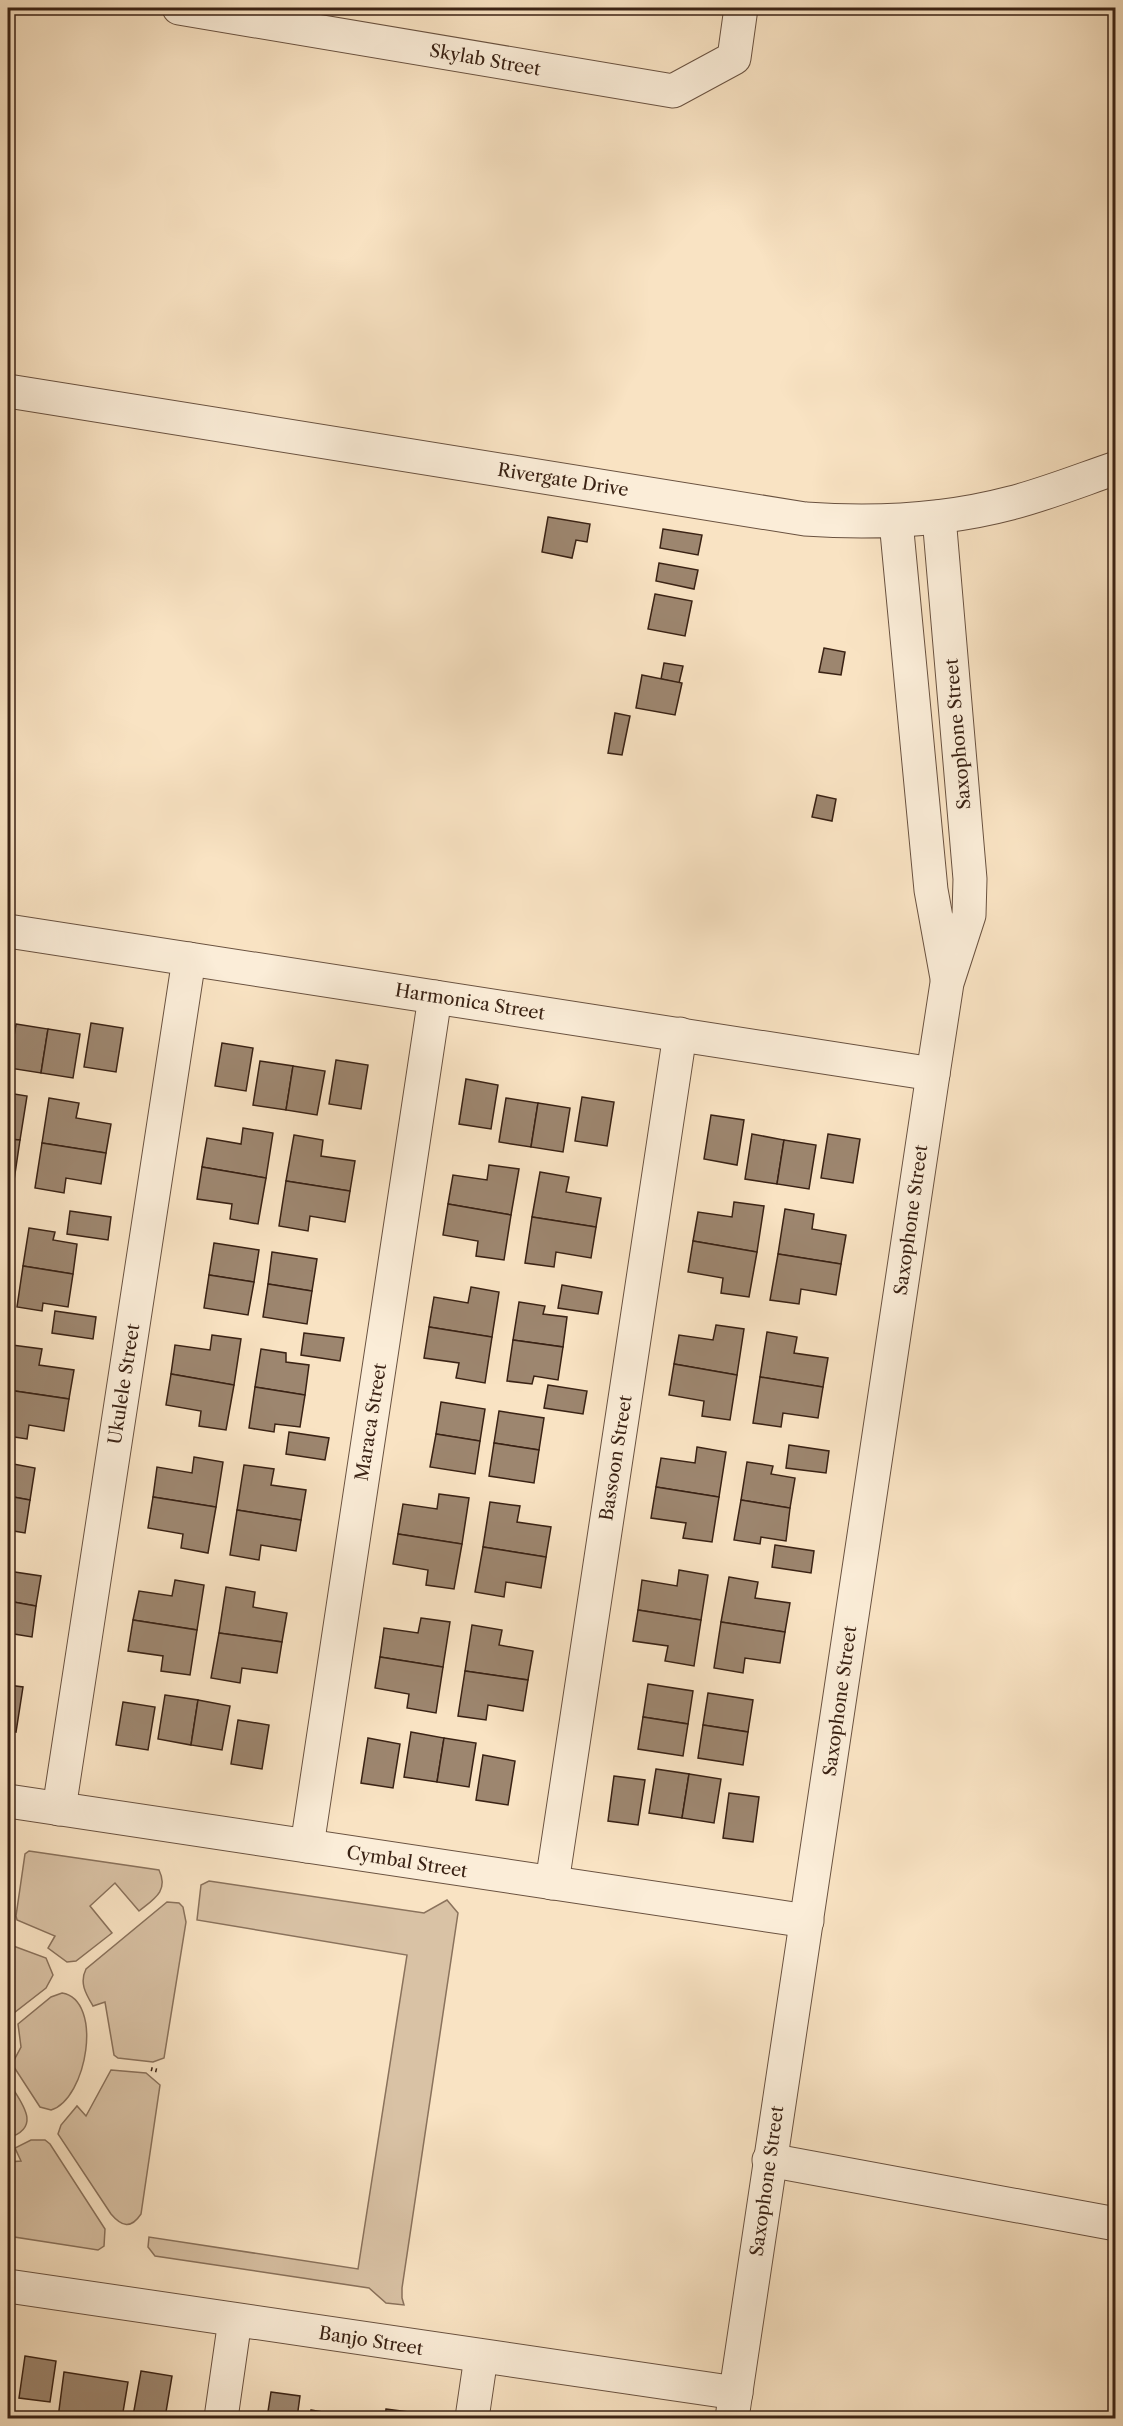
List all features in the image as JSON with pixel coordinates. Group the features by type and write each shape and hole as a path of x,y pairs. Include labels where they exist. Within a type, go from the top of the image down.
{"street":[{"name":"Skylab Street","path":"179,8 673,91 734,58 741,8"},
{"name":"Rivergate Drive","path":"8,391 805,519 850,522 939,517 1011,503 1116,468"},
{"name":"Saxophone Street","path":"734,2406 769,2160 807,1921 947,983 969,915 970,879 939,517"},
{"name":"Saxophone Street","path":"896,521 931,890 947,983"},
{"name":"Harmonica Street","path":"8,931 933,1074"},
{"name":"Ukulele Street","path":"59,1809 189,959"},
{"name":"Maraca Street","path":"307,1846 435,997"},
{"name":"Bassoon Street","path":"552,1883 680,1034"},
{"name":"Cymbal Street","path":"8,1801 807,1921"},
{"path":"769,2160 1116,2223"},
{"name":"Banjo Street","path":"8,2286 481,2357 734,2406"},
{"path":"221,2418 235,2320"},
{"path":"472,2418 481,2357"}],"path":[{"path":"151,2069 159,2070"}],"shaded area":[{"path":"29,1851 159,1870 162,1877 161,1889 155,1898 139,1911 115,1883 90,1906 112,1933 76,1961 67,1962 48,1948 55,1936 17,1920 25,1854"},
{"path":"209,1881 424,1913 447,1900 458,1913 402,2288 404,2305 386,2303 369,2288 155,2256 148,2247 149,2237 358,2269 407,1955 197,1920 201,1885"},
{"path":"167,1902 179,1903 183,1907 186,1922 164,2058 153,2062 118,2058 114,2055 105,2002 93,2006 84,1988 84,1974 86,1969"},
{"path":"8,1944 46,1958 53,1975 46,1988 10,2016 8,2014"},
{"path":"62,1993 75,2000 83,2013 86,2050 74,2088 64,2102 51,2110 40,2107 12,2064 21,2047 18,2024 51,1997"},
{"path":"111,2070 146,2073 160,2085 141,2214 130,2224 119,2222 111,2214 58,2134 61,2125 77,2106 86,2116"},
{"path":"8,2081 23,2105 27,2120 25,2127 19,2133 8,2138 10,2117"},
{"path":"31,2140 45,2140 50,2144 105,2229 104,2246 98,2250 8,2236 8,2162 21,2161 15,2148"}],"building":[{"path":"548,517 590,524 587,542 576,540 572,558 542,552"},
{"path":"663,529 702,535 698,555 660,548"},
{"path":"659,563 698,570 694,589 656,581"},
{"path":"655,594 692,601 685,636 648,629"},
{"path":"824,648 845,652 841,675 819,672"},
{"path":"664,663 683,666 679,683 661,679"},
{"path":"642,675 682,683 675,715 636,708"},
{"path":"615,713 630,716 622,755 608,753"},
{"path":"817,795 836,799 832,821 812,817"},
{"path":"91,1023 123,1028 116,1072 84,1067"},
{"path":"16,1024 48,1029 41,1073 9,1068"},
{"path":"48,1029 80,1034 73,1078 41,1073"},
{"path":"222,1043 253,1048 246,1091 215,1086"},
{"path":"336,1060 368,1065 361,1109 329,1104"},
{"path":"260,1061 293,1066 286,1110 253,1105"},
{"path":"293,1066 325,1071 317,1115 286,1110"},
{"path":"466,1079 498,1085 491,1129 459,1124"},
{"path":"8,1093 27,1096 20,1140 8,1139"},
{"path":"582,1097 614,1102 607,1146 575,1141"},
{"path":"49,1098 79,1103 76,1118 111,1124 106,1153 42,1143"},
{"path":"506,1098 538,1103 531,1147 499,1142"},
{"path":"538,1103 570,1108 563,1152 531,1147"},
{"path":"711,1115 744,1120 737,1165 704,1159"},
{"path":"243,1128 273,1133 266,1178 202,1167 207,1138 241,1144"},
{"path":"752,1134 784,1140 777,1184 745,1179"},
{"path":"828,1134 860,1139 853,1183 821,1178"},
{"path":"294,1135 323,1140 321,1156 355,1161 350,1191 286,1181"},
{"path":"8,1139 20,1140 13,1187 8,1186"},
{"path":"784,1140 816,1145 809,1189 777,1184"},
{"path":"42,1143 106,1153 101,1184 66,1178 64,1193 35,1188"},
{"path":"489,1165 519,1169 511,1215 448,1204 453,1175 487,1180"},
{"path":"202,1167 266,1178 258,1224 230,1219 232,1204 197,1199"},
{"path":"540,1172 569,1177 566,1192 601,1198 596,1227 532,1217"},
{"path":"286,1181 350,1191 345,1222 310,1216 308,1231 279,1226"},
{"path":"734,1202 764,1206 757,1252 693,1241 698,1212 732,1217"},
{"path":"448,1204 511,1215 504,1260 476,1256 478,1241 443,1235"},
{"path":"785,1209 814,1214 812,1229 846,1235 841,1264 778,1254"},
{"path":"70,1211 111,1217 108,1240 67,1234"},
{"path":"532,1217 596,1227 591,1258 556,1252 554,1267 525,1263"},
{"path":"29,1228 55,1232 53,1240 77,1244 73,1274 23,1266"},
{"path":"693,1241 757,1252 749,1297 721,1293 723,1278 688,1272"},
{"path":"214,1243 259,1250 254,1282 209,1275"},
{"path":"272,1252 317,1259 312,1291 268,1284"},
{"path":"778,1254 841,1264 836,1295 801,1289 799,1304 770,1300"},
{"path":"23,1266 73,1274 68,1307 43,1303 42,1311 17,1307"},
{"path":"209,1275 254,1282 248,1315 204,1308"},
{"path":"268,1284 312,1291 307,1324 263,1317"},
{"path":"562,1285 602,1292 598,1314 558,1308"},
{"path":"471,1287 499,1292 492,1337 429,1327 434,1297 468,1303"},
{"path":"519,1302 545,1306 543,1314 567,1317 563,1347 513,1340"},
{"path":"55,1311 96,1317 93,1339 52,1333"},
{"path":"716,1325 744,1329 737,1375 674,1364 679,1335 713,1340"},
{"path":"429,1327 492,1337 485,1383 456,1378 459,1363 424,1358"},
{"path":"767,1332 797,1337 794,1353 828,1358 823,1387 760,1377"},
{"path":"304,1333 344,1338 340,1361 301,1355"},
{"path":"212,1335 241,1339 234,1385 171,1374 175,1345 210,1350"},
{"path":"513,1340 563,1347 558,1380 534,1376 532,1384 507,1381"},
{"path":"12,1345 42,1349 39,1365 74,1370 69,1399 8,1390"},
{"path":"261,1349 286,1353 286,1362 309,1365 305,1395 255,1387"},
{"path":"674,1364 737,1375 730,1420 702,1416 704,1401 669,1395"},
{"path":"171,1374 234,1385 226,1430 199,1426 201,1411 166,1405"},
{"path":"760,1377 823,1387 818,1418 783,1413 781,1427 753,1423"},
{"path":"548,1385 587,1391 583,1414 544,1408"},
{"path":"255,1387 305,1395 300,1427 275,1424 274,1432 249,1428"},
{"path":"8,1390 69,1399 64,1431 29,1425 27,1439 8,1436"},
{"path":"441,1402 485,1409 480,1441 436,1434"},
{"path":"499,1411 544,1418 539,1450 494,1443"},
{"path":"289,1432 329,1438 325,1460 286,1454"},
{"path":"436,1434 480,1441 475,1474 430,1467"},
{"path":"494,1443 539,1450 534,1483 489,1476"},
{"path":"789,1445 829,1451 826,1473 786,1468"},
{"path":"697,1447 726,1452 719,1497 656,1487 661,1458 695,1463"},
{"path":"194,1457 223,1462 216,1507 153,1497 157,1467 192,1473"},
{"path":"747,1462 773,1466 771,1474 795,1478 790,1508 741,1500"},
{"path":"8,1463 35,1468 30,1500 8,1496"},
{"path":"244,1465 274,1469 271,1485 306,1490 301,1520 237,1510"},
{"path":"656,1487 719,1497 712,1542 683,1538 686,1523 651,1518"},
{"path":"439,1494 469,1498 462,1544 398,1534 403,1504 437,1509"},
{"path":"8,1496 30,1500 25,1533 8,1530"},
{"path":"153,1497 216,1507 208,1553 181,1548 183,1534 148,1528"},
{"path":"741,1500 790,1508 786,1541 761,1537 760,1544 734,1540"},
{"path":"490,1502 520,1506 517,1522 551,1527 546,1557 483,1547"},
{"path":"237,1510 301,1520 296,1551 261,1545 259,1560 230,1555"},
{"path":"398,1534 462,1544 454,1589 426,1585 428,1570 393,1564"},
{"path":"775,1545 814,1551 811,1573 772,1567"},
{"path":"483,1547 546,1557 541,1588 506,1582 504,1597 475,1592"},
{"path":"679,1570 708,1575 701,1620 638,1610 642,1580 677,1586"},
{"path":"8,1571 41,1576 36,1606 8,1601"},
{"path":"729,1577 758,1582 755,1598 790,1603 785,1632 721,1622"},
{"path":"175,1580 204,1585 197,1630 133,1620 139,1591 172,1596"},
{"path":"226,1587 255,1592 253,1607 287,1613 282,1642 219,1633"},
{"path":"8,1601 36,1606 32,1637 8,1633"},
{"path":"638,1610 701,1620 694,1666 665,1661 668,1646 633,1641"},
{"path":"421,1618 450,1622 443,1667 380,1657 384,1628 418,1633"},
{"path":"133,1620 197,1630 190,1675 161,1671 163,1656 128,1651"},
{"path":"721,1622 785,1632 780,1663 745,1658 743,1673 714,1668"},
{"path":"472,1625 502,1630 499,1645 533,1651 528,1680 465,1671"},
{"path":"219,1633 282,1642 277,1673 242,1668 240,1683 211,1678"},
{"path":"380,1657 443,1667 436,1713 407,1708 409,1694 375,1688"},
{"path":"465,1671 528,1680 523,1711 488,1705 486,1720 458,1716"},
{"path":"648,1684 693,1691 688,1724 643,1717"},
{"path":"8,1685 23,1687 16,1732 8,1730"},
{"path":"708,1693 753,1700 748,1732 703,1725"},
{"path":"165,1695 198,1700 191,1745 158,1739"},
{"path":"198,1700 230,1706 222,1750 191,1745"},
{"path":"123,1702 155,1707 148,1750 116,1745"},
{"path":"643,1717 688,1724 683,1756 638,1749"},
{"path":"238,1720 269,1725 262,1769 231,1764"},
{"path":"703,1725 748,1732 743,1765 698,1758"},
{"path":"411,1732 444,1738 437,1782 404,1777"},
{"path":"368,1738 400,1744 393,1788 361,1783"},
{"path":"444,1738 476,1743 469,1787 437,1782"},
{"path":"483,1755 515,1761 508,1805 476,1800"},
{"path":"656,1769 689,1774 682,1818 649,1813"},
{"path":"689,1774 721,1779 714,1823 682,1818"},
{"path":"614,1776 645,1780 638,1825 608,1821"},
{"path":"729,1793 759,1797 753,1842 723,1838"},
{"path":"25,2356 56,2361 50,2402 19,2398"},
{"path":"141,2371 172,2376 165,2418 133,2416"},
{"path":"64,2372 128,2382 122,2418 58,2418"},
{"path":"271,2392 300,2396 297,2418 267,2418"},
{"path":"386,2409 416,2413 416,2418 385,2418"},
{"path":"311,2410 341,2415 367,2418 310,2418"}]}
